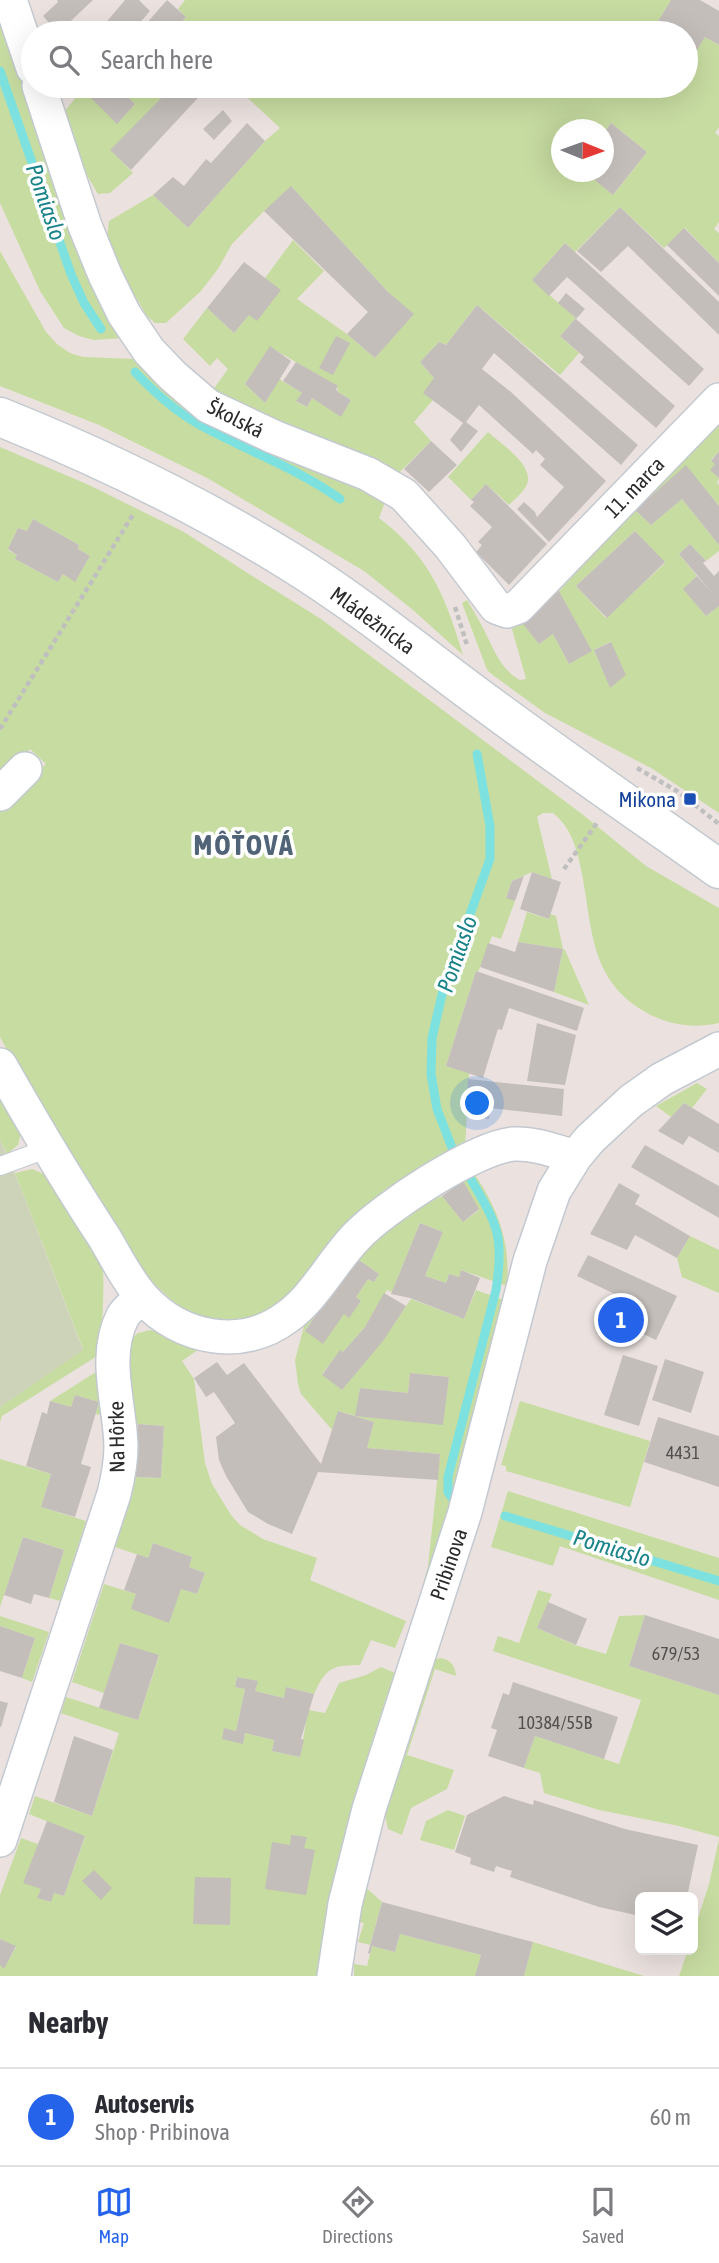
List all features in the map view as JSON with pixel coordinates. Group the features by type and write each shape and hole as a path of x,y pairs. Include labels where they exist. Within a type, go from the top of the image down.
{"street":[{"path":"10,0 21,33"},
{"name":"Školská","path":"43,98 85,226 105,275 124,314 149,351 173,376 208,405 274,437 368,474 404,495 450,546 496,607 507,611 518,607 551,576"},
{"name":"11. marca","path":"551,576 719,400"},
{"name":"Mládežnícka","path":"0,417 112,465 196,506 290,562 346,598 545,747 719,869"},
{"path":"0,794 25,769"},
{"name":"Pribinova","path":"334,1976 345,1904 369,1810 465,1512 538,1233 554,1191 575,1157 605,1123 662,1079 719,1049"},
{"path":"0,1065 142,1297 175,1324 220,1337 260,1333 288,1317 355,1238 375,1219 468,1158 490,1149 514,1144 541,1146 575,1157"},
{"name":"Na Hôrke","path":"0,1840 119,1476 121,1445 113,1349 123,1315 142,1297"}],"lane":[{"path":"0,1166 49,1148"}],"path":[{"path":"0,729 124,525"},
{"path":"454,603 469,653"},
{"path":"634,765 677,791 719,824"},
{"path":"564,869 595,825"}],"green space":[{"path":"185,0 671,0 658,21 182,21 186,17 178,9"},
{"path":"0,7 21,64 21,98 34,98 123,338 94,340 64,328 40,291 0,203"},
{"path":"705,37 719,45 719,127 715,133 719,136 719,222 714,229 719,233 719,263 685,228 664,248 620,207 575,252 565,243 532,280 576,318 560,336 579,353 560,375 477,305 446,345 439,342 420,362 434,378 433,400 414,422 431,441 399,473 394,473 212,391 228,369 217,358 210,366 183,339 207,308 234,333 249,315 265,278 293,240 324,271 297,299 347,334 375,358 413,314 387,291 292,187 232,244 201,291 166,323 155,323 147,316 119,269 107,238 109,221 153,195 188,228 265,141 280,128 248,98 698,98 698,48","holes":["270,347 337,386 338,392 351,400 341,416 312,398 307,407 297,402 302,393 279,379 265,403 245,384"]},
{"path":"76,98 92,98 117,123 135,104 129,98 161,98 111,150 133,173 110,193 98,194 85,172 63,113"},
{"path":"0,251 46,332 70,353 83,357 134,359 386,499 379,518 411,547 433,579 442,596 463,655 364,571 209,479 99,425 0,386"},
{"path":"719,417 719,451 711,460 715,464 711,470 719,478 719,506 686,466 650,497 651,491"},
{"path":"488,432 517,457 527,472 525,488 509,505 486,484 471,500 448,477"},
{"path":"0,447 89,485 184,532 321,619 582,814 646,866 719,908 719,1023 691,1026 664,1020 647,1013 628,1000 613,985 596,950 581,869 572,838 553,813 543,813 537,817 552,879 532,872 512,881 506,897 515,901 501,939 492,936 478,972 476,971 446,1066 469,1073 465,1149 268,1312 233,1323 196,1316 176,1304 153,1283 124,1249 40,1111 0,1037 0,808 46,764 30,749 0,780","holes":["33,519 79,545 78,549 90,556 75,581 63,574 58,582 15,559 17,555 8,550 18,528 27,531"]},
{"path":"682,499 719,545 719,551 706,561 690,544 679,554 697,576 684,589 706,616 719,606 719,813 651,768 545,713 494,676 487,670 462,603 467,600 507,670 520,680 526,679 512,629 557,588 559,591 635,510 651,525","holes":["635,531 665,563 606,618 576,586","559,592 591,651 569,664 553,634 539,644 524,624","610,642 610,687 594,650"]},
{"path":"527,912 548,919 550,914 556,916 563,949 518,942"},
{"path":"563,949 565,950 589,1005 554,992"},
{"path":"697,1083 707,1089 692,1108 684,1103 671,1117 656,1106"},
{"path":"0,1088 22,1128 18,1145 7,1154 0,1140"},
{"path":"0,1140 83,1350 0,1407"},
{"path":"32,1169 49,1176 101,1257 102,1353 2,1416 0,1422 0,1407 83,1349 15,1173"},
{"path":"471,1169 495,1210 507,1254 507,1286 461,1270 459,1277 449,1274 446,1283 425,1276 443,1232 420,1223 392,1292 387,1290 365,1327 343,1352 340,1351 322,1374 342,1390 382,1341 411,1299 464,1319 476,1290 504,1300 466,1456 421,1601 418,1603 428,1566 440,1454 367,1448 374,1422 339,1411 332,1430 301,1394 295,1360 306,1319 352,1255 405,1212 442,1196 463,1222 479,1210 460,1176","holes":["356,1258 379,1274 374,1282 368,1279 356,1297 361,1301 349,1317 344,1314 305,1331","410,1373 449,1377 446,1399 356,1415 360,1388 408,1393"]},
{"path":"690,1236 719,1250 719,1293 682,1277 677,1258"},
{"path":"151,1330 202,1347 182,1361 194,1379 205,1463 212,1484 231,1515 240,1525 263,1539 317,1558 310,1580 406,1621 395,1648 371,1640 360,1665 336,1667 326,1673 314,1694 287,1687 284,1698 255,1691 257,1681 237,1677 235,1687 245,1689 236,1731 225,1729 243,1743 245,1733 274,1740 272,1751 300,1757 308,1710 325,1713 339,1683 366,1675 381,1667 395,1673 370,1748 350,1823 319,1976 0,1976 0,1965 4,1968 16,1947 0,1939 0,1895 21,1838 38,1844 41,1889 38,1898 50,1902 54,1893 64,1896 85,1837 29,1814 35,1796 92,1816 119,1733 61,1713 66,1697 138,1720 159,1656 121,1643 104,1693 72,1682 104,1584 136,1594 181,1589 197,1594 205,1573 189,1567 192,1557 153,1543 148,1558 115,1547 135,1477 161,1478 164,1426 138,1424 128,1420 130,1340 138,1333"},
{"path":"104,1367 110,1417 95,1414 99,1402 75,1395 71,1407 50,1401"},
{"path":"520,1401 650,1441 630,1507 506,1471 506,1466 501,1465"},
{"path":"0,1459 51,1474 41,1507 86,1521 60,1601 49,1598 64,1550 23,1537 0,1607"},
{"path":"508,1491 719,1558 719,1600 560,1546 553,1566 491,1547"},
{"path":"538,1590 552,1594 537,1628 575,1645 606,1654 619,1616 645,1615 629,1666 719,1695 719,1837 599,1810 544,1793 540,1773 524,1768 535,1736 619,1764 641,1700 493,1651 498,1636 519,1643"},
{"path":"0,1616 49,1632 32,1682 22,1678 35,1638 0,1626"},
{"path":"440,1658 452,1664 456,1676 435,1669 407,1755 454,1770 447,1789 411,1808 402,1835 388,1829 384,1812 431,1661"},
{"path":"448,1810 465,1816 454,1850 420,1840 426,1821"},
{"path":"719,1839 719,1976 679,1976 686,1955 698,1955 698,1918"},
{"path":"363,1885 382,1902 370,1945 358,1942 364,1923 356,1921"},
{"path":"400,1934 481,1955 476,1976 354,1976 354,1964 367,1966 372,1946 395,1952"},
{"path":"533,1942 644,1976 524,1976"}],"building":[{"path":"57,0 93,0 71,21 47,21 43,16"},
{"path":"125,0 139,0 150,11 141,21 107,21"},
{"path":"167,0 186,17 182,21 149,21"},
{"path":"671,0 700,0 719,11 719,45 705,37 698,48 698,21 658,21"},
{"path":"91,98 129,98 135,104 117,124"},
{"path":"161,98 198,98 131,170 110,150"},
{"path":"223,110 232,121 214,140 203,129"},
{"path":"247,123 265,141 188,228 153,195 173,177 184,186 206,159 211,163"},
{"path":"614,125 647,152 613,195 597,182 614,182"},
{"path":"291,186 387,291 414,314 375,358 347,334 368,312 264,211"},
{"path":"620,207 719,302 719,335 628,246 601,272 577,251"},
{"path":"684,228 719,263 719,296 667,245"},
{"path":"565,243 704,369 689,386 567,277 549,296 532,280"},
{"path":"244,262 281,290 257,321 249,315 234,333 207,308"},
{"path":"566,293 585,309 576,319 675,406 656,428 580,362 584,357 560,336 576,318 558,303"},
{"path":"477,305 638,445 621,465 494,353 482,369 511,392 606,481 549,542 517,509 524,502 537,517 564,487 540,465 545,459 536,450 533,454 479,405 466,422 478,431 461,452 450,440 463,423 423,393 434,378 420,362 439,342 446,345"},
{"path":"336,336 350,343 333,375 319,368"},
{"path":"270,346 291,361 265,403 245,384"},
{"path":"296,362 338,386 338,392 351,400 341,417 312,398 307,407 296,401 302,393 283,381"},
{"path":"431,441 457,465 429,492 404,469"},
{"path":"719,451 719,478 710,470 715,464 711,461"},
{"path":"686,465 719,506 719,545 682,499 651,525 635,510"},
{"path":"486,484 547,544 509,585 476,552 482,545 478,542 492,527 470,506 474,502 471,500"},
{"path":"33,519 79,545 78,549 90,556 75,582 63,574 58,582 15,559 17,555 8,549 18,528 27,531"},
{"path":"635,531 665,562 607,618 576,586"},
{"path":"690,544 706,561 703,563 714,576 719,571 719,606 706,616 683,589 697,576 714,595 679,554"},
{"path":"559,591 592,651 569,664 553,634 539,644 523,624"},
{"path":"611,642 626,675 610,688 594,650"},
{"path":"532,872 561,882 549,919 520,909"},
{"path":"524,876 515,901 506,898 512,881"},
{"path":"518,942 563,949 554,992 480,967 488,943 515,952"},
{"path":"476,971 584,1008 577,1031 509,1008 502,1030 498,1029 483,1078 446,1066"},
{"path":"537,1023 576,1035 565,1085 527,1081"},
{"path":"468,1079 564,1089 562,1116 490,1108 489,1119 466,1117"},
{"path":"684,1103 719,1124 719,1153 689,1136 683,1145 658,1131"},
{"path":"645,1145 719,1186 719,1218 631,1167"},
{"path":"463,1181 479,1209 463,1222 442,1196"},
{"path":"619,1183 640,1195 635,1204 690,1236 677,1258 635,1235 627,1250 590,1234"},
{"path":"420,1223 443,1232 425,1276 446,1283 449,1274 459,1277 461,1270 480,1278 464,1319 410,1298 391,1294"},
{"path":"588,1255 677,1296 656,1340 611,1319 621,1297 577,1276"},
{"path":"356,1258 379,1274 374,1282 368,1279 356,1297 361,1301 349,1318 344,1314 323,1344 305,1331"},
{"path":"384,1293 406,1306 383,1341 342,1390 322,1375 340,1350 343,1352 365,1327"},
{"path":"623,1355 658,1366 639,1426 604,1415"},
{"path":"665,1359 704,1372 691,1413 652,1400"},
{"path":"217,1362 227,1375 244,1363 321,1464 338,1411 374,1422 367,1448 440,1454 438,1480 318,1472 292,1534 268,1524 248,1512 219,1460 216,1437 235,1423 214,1392 206,1397 194,1378"},
{"path":"410,1373 449,1377 443,1425 355,1416 360,1388 408,1393"},
{"path":"75,1395 99,1402 81,1464 91,1467 75,1517 41,1507 51,1474 26,1466 42,1412 47,1414 50,1401 71,1407"},
{"path":"658,1417 719,1436 719,1487 644,1462"},
{"path":"138,1424 164,1426 161,1478 135,1477"},
{"path":"23,1537 64,1550 49,1598 34,1594 31,1604 4,1595"},
{"path":"153,1543 192,1557 189,1567 205,1573 197,1594 181,1589 169,1623 131,1609 136,1594 124,1590 137,1554 148,1558"},
{"path":"548,1602 587,1619 576,1645 537,1628"},
{"path":"645,1615 719,1639 719,1695 629,1666"},
{"path":"0,1626 35,1638 22,1678 0,1671"},
{"path":"120,1643 159,1655 138,1720 99,1708"},
{"path":"237,1677 258,1681 255,1691 284,1698 286,1687 314,1694 301,1739 304,1740 300,1757 272,1751 274,1740 245,1733 243,1744 222,1739 224,1728 236,1731 245,1689 235,1687"},
{"path":"513,1682 618,1717 604,1759 535,1736 524,1768 488,1756 497,1730 491,1728 503,1693 509,1695"},
{"path":"0,1701 8,1703 1,1727 0,1727"},
{"path":"74,1736 113,1750 92,1816 54,1802"},
{"path":"504,1796 533,1805 534,1800 625,1829 698,1845 688,1892 635,1892 635,1915 599,1907 510,1877 512,1871 496,1866 494,1872 470,1864 471,1858 455,1852 467,1815"},
{"path":"47,1821 85,1836 64,1896 54,1893 51,1902 37,1898 41,1889 23,1883"},
{"path":"291,1835 307,1837 304,1848 315,1850 306,1895 265,1889 272,1842 290,1845"},
{"path":"94,1870 112,1888 101,1900 82,1881"},
{"path":"195,1877 231,1878 230,1925 193,1924"},
{"path":"382,1902 533,1942 524,1976 475,1976 481,1955 400,1934 395,1952 372,1946 370,1954 368,1953"},
{"path":"0,1939 16,1946 4,1969 0,1965"}],"waterway":[{"name":"Pomiaslo","path":"0,71 71,274 84,303 101,329"},
{"name":"Pomiaslo","path":"135,372 166,402 193,421 289,469 340,499"},
{"name":"Pomiaslo","path":"454,1153 437,1109 431,1074 432,1038 444,986 490,859 490,826 477,754"},
{"name":"Pomiaslo","path":"452,1498 448,1492 448,1477 499,1271 499,1242 496,1230 469,1176"},
{"name":"Pomiaslo","path":"505,1516 719,1581"}],"place":[{"name":"Mikona","path":"690,799"},
{"name":"Autoservis","path":"621,1320"}],"district":[{"name":"MÔŤOVÁ","path":"244,845"}]}
